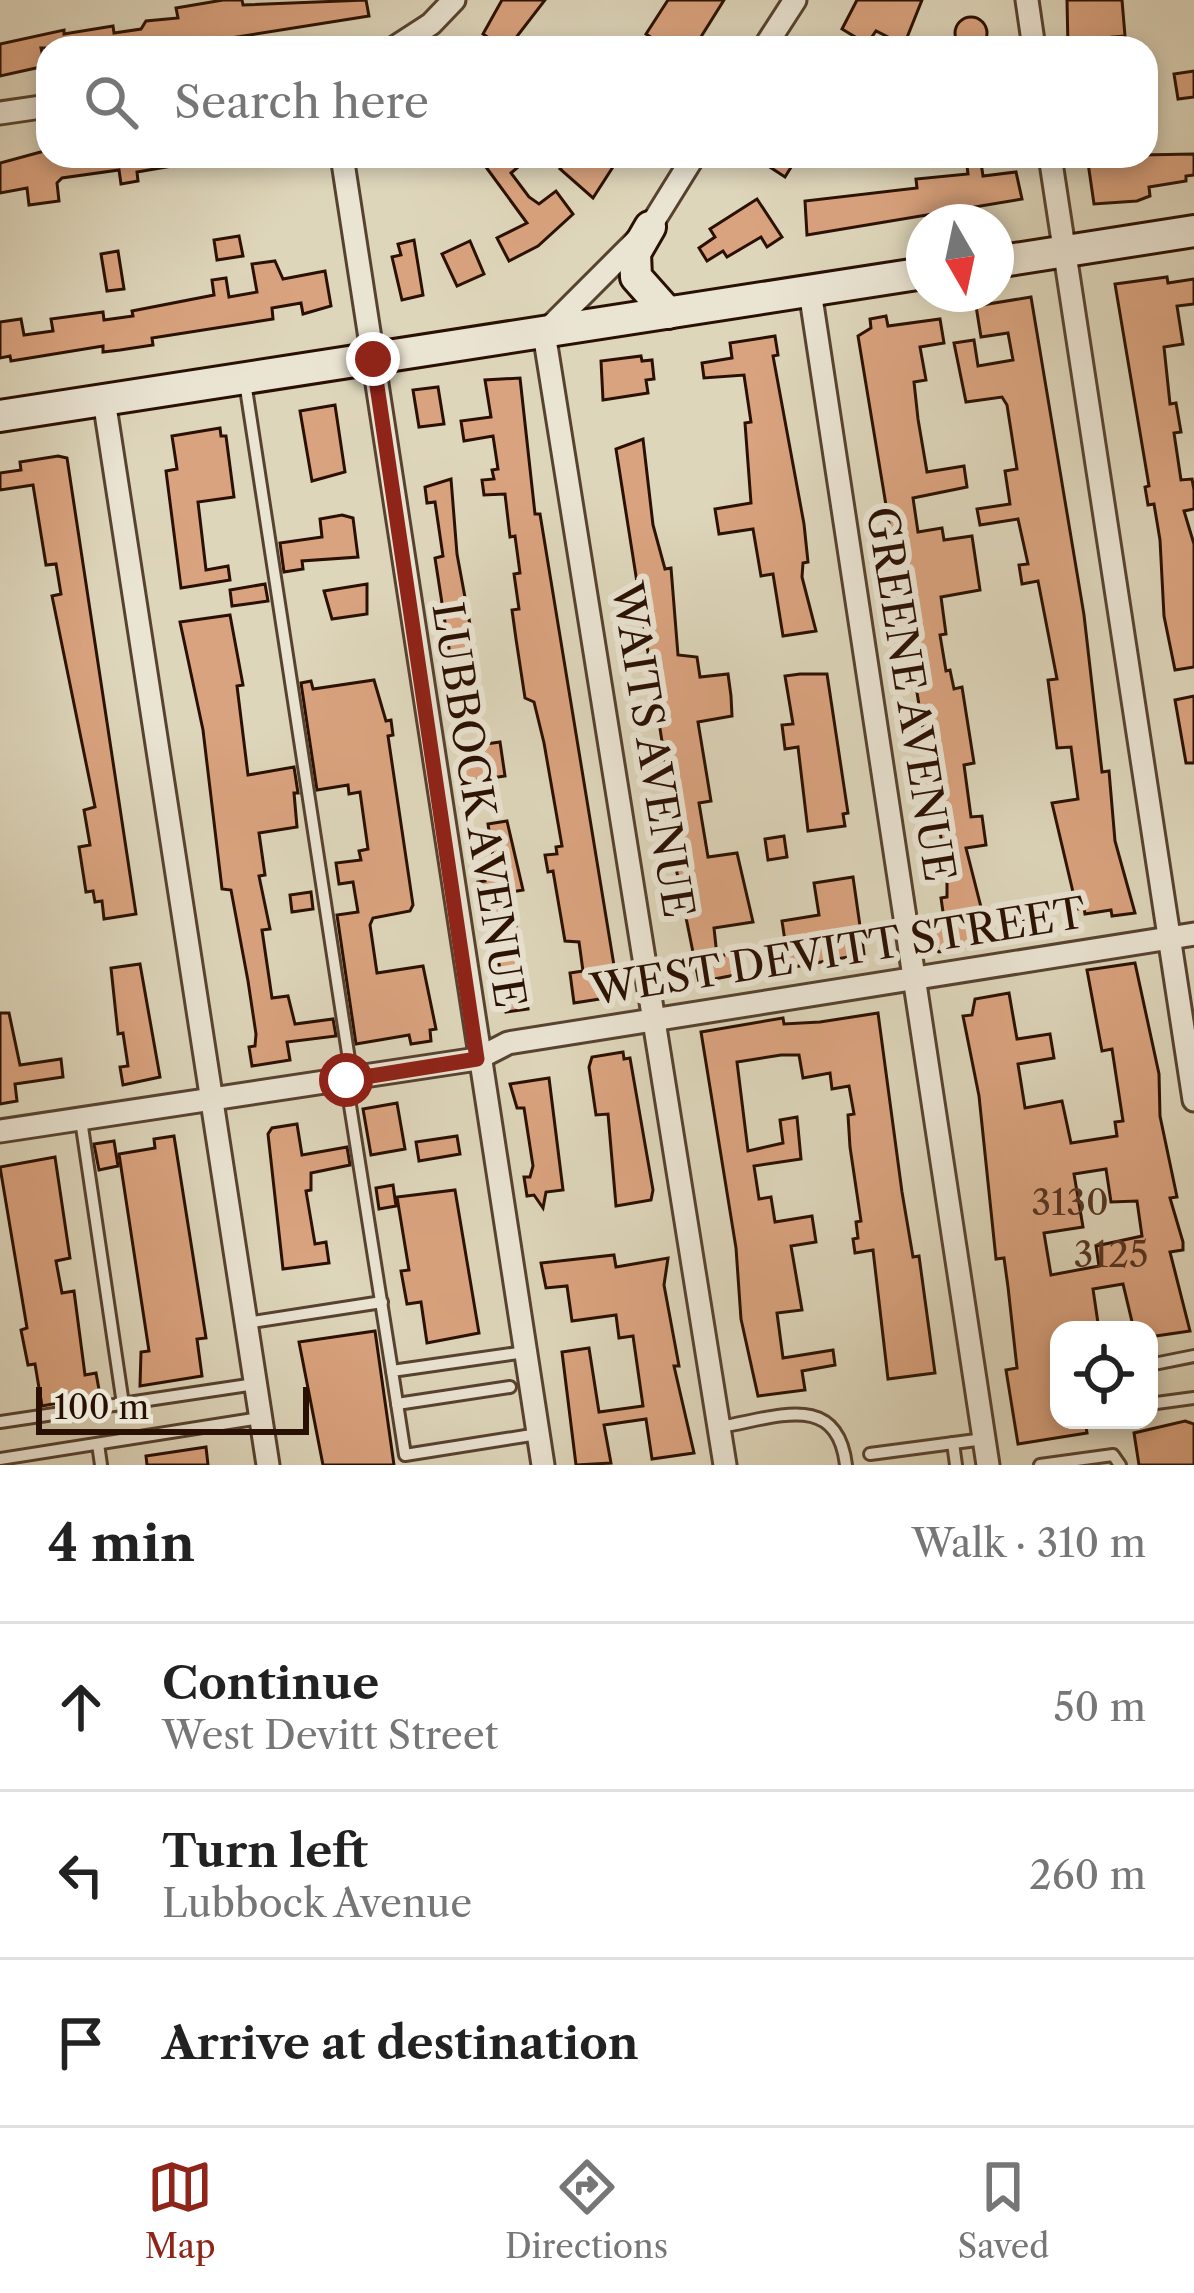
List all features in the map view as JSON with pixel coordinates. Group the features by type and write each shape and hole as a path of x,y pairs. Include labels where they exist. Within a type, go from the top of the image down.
{"street":[{"path":"412,36 454,0"},
{"path":"772,36 795,0"},
{"path":"1027,0 1032,36"},
{"path":"0,113 36,108"},
{"name":"LUBBOCK AVENUE","path":"345,168 477,1059 543,1465"},
{"path":"668,314 636,277 635,253 687,168"},
{"path":"1053,168 1194,1100"},
{"path":"544,333 650,227"},
{"path":"1014,259 1194,231"},
{"path":"0,416 906,276"},
{"name":"GREENE AVENUE","path":"810,291 988,1465"},
{"name":"WAITS AVENUE","path":"544,333 658,1018 725,1465"},
{"path":"104,400 268,1465"},
{"name":"WEST DEVITT STREET","path":"0,1131 477,1059 508,1043 1194,934"}],"lane":[{"path":"244,378 405,1455 538,1434"},
{"path":"81,1120 123,1404"},
{"path":"246,1323 382,1302"},
{"path":"392,1371 525,1352"},
{"path":"1158,1363 1194,1356"},
{"path":"0,1422 255,1384"},
{"path":"397,1404 510,1387"},
{"path":"1158,1403 1194,1398"},
{"path":"719,1427 811,1413 830,1421 838,1432 846,1465"},
{"path":"0,1459 260,1418"},
{"path":"870,1454 985,1439"},
{"path":"953,1443 956,1465"},
{"path":"98,1444 101,1465"},
{"path":"1040,1465 1113,1454 1120,1465"}],"building":[{"path":"223,0 242,0 243,5 366,0 369,16 243,36 37,36 113,26 114,33 141,29 146,21 178,18 176,8"},
{"path":"502,0 545,0 517,36 483,34"},
{"path":"668,0 724,0 702,36 646,34"},
{"path":"857,0 922,0 908,36 876,31 873,36 854,36 842,29"},
{"path":"1067,0 1122,0 1125,36 1068,36"},
{"path":"965,18 977,18 986,27 986,36 956,36 956,27"},
{"path":"36,36 36,68 0,76 0,44"},
{"path":"1194,71 1194,97 1178,99 1174,74"},
{"path":"36,153 36,168 160,168 137,172 138,181 121,184 119,170 62,178 57,183 59,201 29,205 27,188 0,193 0,163"},
{"path":"1194,154 1194,175 1186,176 1186,181 1149,187 1150,196 1137,201 1094,204 1089,168 1158,168 1158,155"},
{"path":"487,168 517,168 511,173 529,197 539,204 556,191 573,214 538,246 509,261 497,238 527,223"},
{"path":"561,168 612,168 593,198"},
{"path":"967,168 982,168 983,176 1016,172 1022,199 992,204 906,204 906,218 807,235 805,201 917,188 916,179 968,174"},
{"path":"757,199 782,237 767,247 761,237 727,257 723,251 707,261 699,248 715,237 710,229"},
{"path":"239,236 243,256 217,260 214,240"},
{"path":"414,240 423,295 402,300 392,257 401,255 398,244"},
{"path":"470,241 484,274 457,286 442,254"},
{"path":"118,251 124,289 107,291 101,254"},
{"path":"275,261 283,279 325,271 331,306 303,314 301,303 272,308 273,319 152,338 153,345 103,352 103,346 11,361 10,356 0,358 0,322 21,319 24,335 53,331 51,319 103,312 104,320 133,316 132,311 214,295 212,280 226,278 229,297 257,292 252,264"},
{"path":"1167,277 1168,283 1194,279 1194,304 1177,306 1183,344 1164,347 1170,404 1176,403 1181,432 1174,433 1181,480 1192,479 1194,490 1194,509 1184,511 1194,544 1194,667 1175,670 1164,616 1160,540 1154,504 1148,505 1145,487 1149,486 1115,284"},
{"path":"1031,297 1084,615 1102,772 1109,771 1115,841 1135,913 1112,916 1111,910 1085,914 1084,908 1077,909 1052,803 1078,799 1071,747 1057,748 1048,680 1057,679 1038,581 1022,584 1019,565 1028,564 1018,519 980,525 977,509 1010,504 1005,471 1017,469 1007,405 1002,397 966,402 954,343 974,340 978,366 1013,360 1008,333 981,337 977,312 1014,312 1014,300"},
{"path":"886,316 888,326 940,319 944,343 920,347 926,380 914,382 918,419 927,472 964,466 967,487 913,498 918,532 942,528 944,540 972,536 980,590 941,597 946,634 940,635 946,671 950,670 954,689 962,687 974,763 964,765 971,817 982,816 986,845 966,848 984,919 967,921 972,946 939,952 930,945 927,929 945,926 941,898 947,897 947,874 858,336 871,328 870,319"},
{"path":"775,336 778,355 773,356 804,524 808,562 803,563 802,577 816,631 783,636 773,574 761,576 753,529 719,534 715,509 751,503 745,423 751,422 744,375 704,378 702,363 732,358 730,343"},
{"path":"641,356 642,361 652,360 654,379 646,380 648,393 603,400 601,361"},
{"path":"520,378 535,514 540,514 619,996 574,1003 570,973 583,971 579,942 565,941 553,871 548,872 545,855 557,854 556,847 562,846 544,743 534,702 525,698 516,639 512,610 519,609 514,574 520,573 515,536 510,537 505,494 484,495 482,480 494,479 492,470 498,469 493,436 464,441 461,421 491,417 485,380"},
{"path":"438,387 444,424 419,427 413,390"},
{"path":"335,405 345,472 312,481 300,411"},
{"path":"220,428 221,436 226,436 234,497 198,502 206,570 228,566 230,580 181,588 166,471 177,469 172,436"},
{"path":"643,439 653,525 665,569 671,568 678,655 697,657 700,677 728,674 731,696 732,716 698,722 711,801 699,803 708,857 737,853 753,922 714,928 717,956 737,953 740,974 699,982 675,863 681,862 616,449"},
{"path":"67,458 136,914 104,919 102,901 95,902 93,891 86,892 79,847 90,845 84,810 95,807 52,596 61,594 56,564 46,565 33,485 0,490 0,473 21,470 20,462"},
{"path":"451,479 457,554 476,657 451,661 435,558 443,556 435,502 427,503 425,487"},
{"path":"353,518 358,557 302,561 303,569 284,572 280,543 322,537 320,519"},
{"path":"265,584 268,601 232,606 230,590"},
{"path":"367,584 367,614 332,619 324,591"},
{"path":"230,615 243,685 237,686 248,775 294,767 298,793 294,793 297,827 259,833 265,875 259,876 270,929 262,930 272,998 288,996 295,1024 333,1019 336,1036 287,1042 290,1060 252,1066 249,1047 255,1046 256,1034 248,981 231,890 222,889 203,730 180,622"},
{"path":"827,674 848,813 843,814 845,826 808,831 798,747 785,749 782,725 793,724 785,676"},
{"path":"374,680 386,721 391,720 393,735 388,736 413,905 410,911 373,918 370,925 377,973 423,966 436,1029 430,1030 431,1041 411,1044 409,1035 356,1044 337,915 358,912 353,882 339,884 336,863 361,860 359,851 368,849 360,792 349,794 348,785 317,790 301,683 311,681 313,689"},
{"path":"1194,696 1194,763 1186,763 1175,700"},
{"path":"500,742 505,776 464,782 465,747"},
{"path":"507,821 523,890 511,892 528,1009 506,1012 489,895 480,897 478,882 485,881 483,871 495,869 488,824"},
{"path":"784,836 787,857 768,860 765,839"},
{"path":"853,877 864,954 789,968 782,921 819,915 814,883"},
{"path":"311,892 313,909 292,912 290,895"},
{"path":"1021,904 1024,924 1000,928 997,908"},
{"path":"1135,963 1159,1074 1160,1116 1177,1197 1170,1198 1183,1242 1183,1250 1170,1252 1190,1331 1158,1336 1158,1321 1132,1321 1123,1284 1093,1289 1098,1321 1050,1321 1050,1429 1086,1429 1087,1433 1018,1444 1006,1370 1017,1368 1008,1287 1004,1258 996,1259 979,1096 963,1016 972,1015 975,999 1009,993 1017,1039 1050,1034 1054,1058 1018,1064 1025,1108 1062,1101 1071,1143 1117,1136 1115,1122 1123,1121 1112,1049 1102,1051 1087,970","holes":["1106,1169 1111,1202 1137,1201 1142,1236 1096,1246 1099,1266 1051,1275 1044,1233 1083,1227 1074,1174"]},
{"path":"140,964 160,1077 123,1085 120,1067 128,1066 123,1033 118,1034 111,968"},
{"path":"0,1013 9,1013 20,1065 61,1059 63,1077 15,1084 17,1101 0,1104"},
{"path":"878,1013 902,1192 913,1257 919,1256 935,1373 888,1379 873,1250 855,1253 853,1239 858,1238 856,1222 861,1221 850,1147 848,1115 854,1114 849,1086 832,1089 830,1073 803,1078 799,1055 781,1055 737,1062 748,1151 783,1143 780,1120 797,1117 801,1159 754,1166 759,1199 771,1197 775,1222 812,1216 816,1242 791,1246 802,1310 777,1313 783,1358 833,1350 835,1365 802,1371 805,1390 758,1396 741,1319 736,1248 701,1032 783,1018 784,1024"},
{"path":"623,1052 624,1059 630,1058 653,1190 651,1200 616,1206 608,1114 596,1115 589,1067 592,1057"},
{"path":"549,1078 563,1190 546,1192 543,1208 534,1195 527,1196 524,1177 530,1177 533,1166 524,1108 517,1108 510,1084"},
{"path":"397,1103 405,1149 371,1155 363,1109"},
{"path":"297,1124 302,1155 347,1147 350,1165 311,1173 311,1190 306,1191 315,1244 326,1242 329,1263 283,1269 268,1134 272,1128"},
{"path":"174,1136 206,1338 197,1339 202,1376 140,1386 141,1352 149,1351 119,1154 155,1148 154,1139"},
{"path":"457,1136 460,1154 419,1161 416,1142"},
{"path":"114,1141 118,1166 99,1170 94,1144"},
{"path":"55,1157 70,1258 56,1261 62,1293 74,1291 85,1375 96,1373 100,1395 42,1406 35,1364 28,1365 21,1330 27,1328 0,1167"},
{"path":"393,1185 396,1206 379,1209 376,1188"},
{"path":"455,1190 479,1333 427,1343 421,1302 407,1304 401,1271 409,1270 397,1197"},
{"path":"614,1255 616,1267 668,1258 664,1285 679,1366 674,1366 694,1453 652,1459 646,1419 604,1425 611,1463 576,1465 562,1352 589,1348 599,1412 643,1406 633,1336 619,1338 616,1315 572,1321 567,1286 546,1288 541,1263"},
{"path":"375,1331 394,1465 323,1465 299,1342"},
{"path":"1185,1421 1194,1424 1194,1465 1139,1465 1134,1433"},
{"path":"206,1447 208,1465 147,1465 146,1456"}],"route":[{"path":"346,1080 477,1059 373,359"}]}
